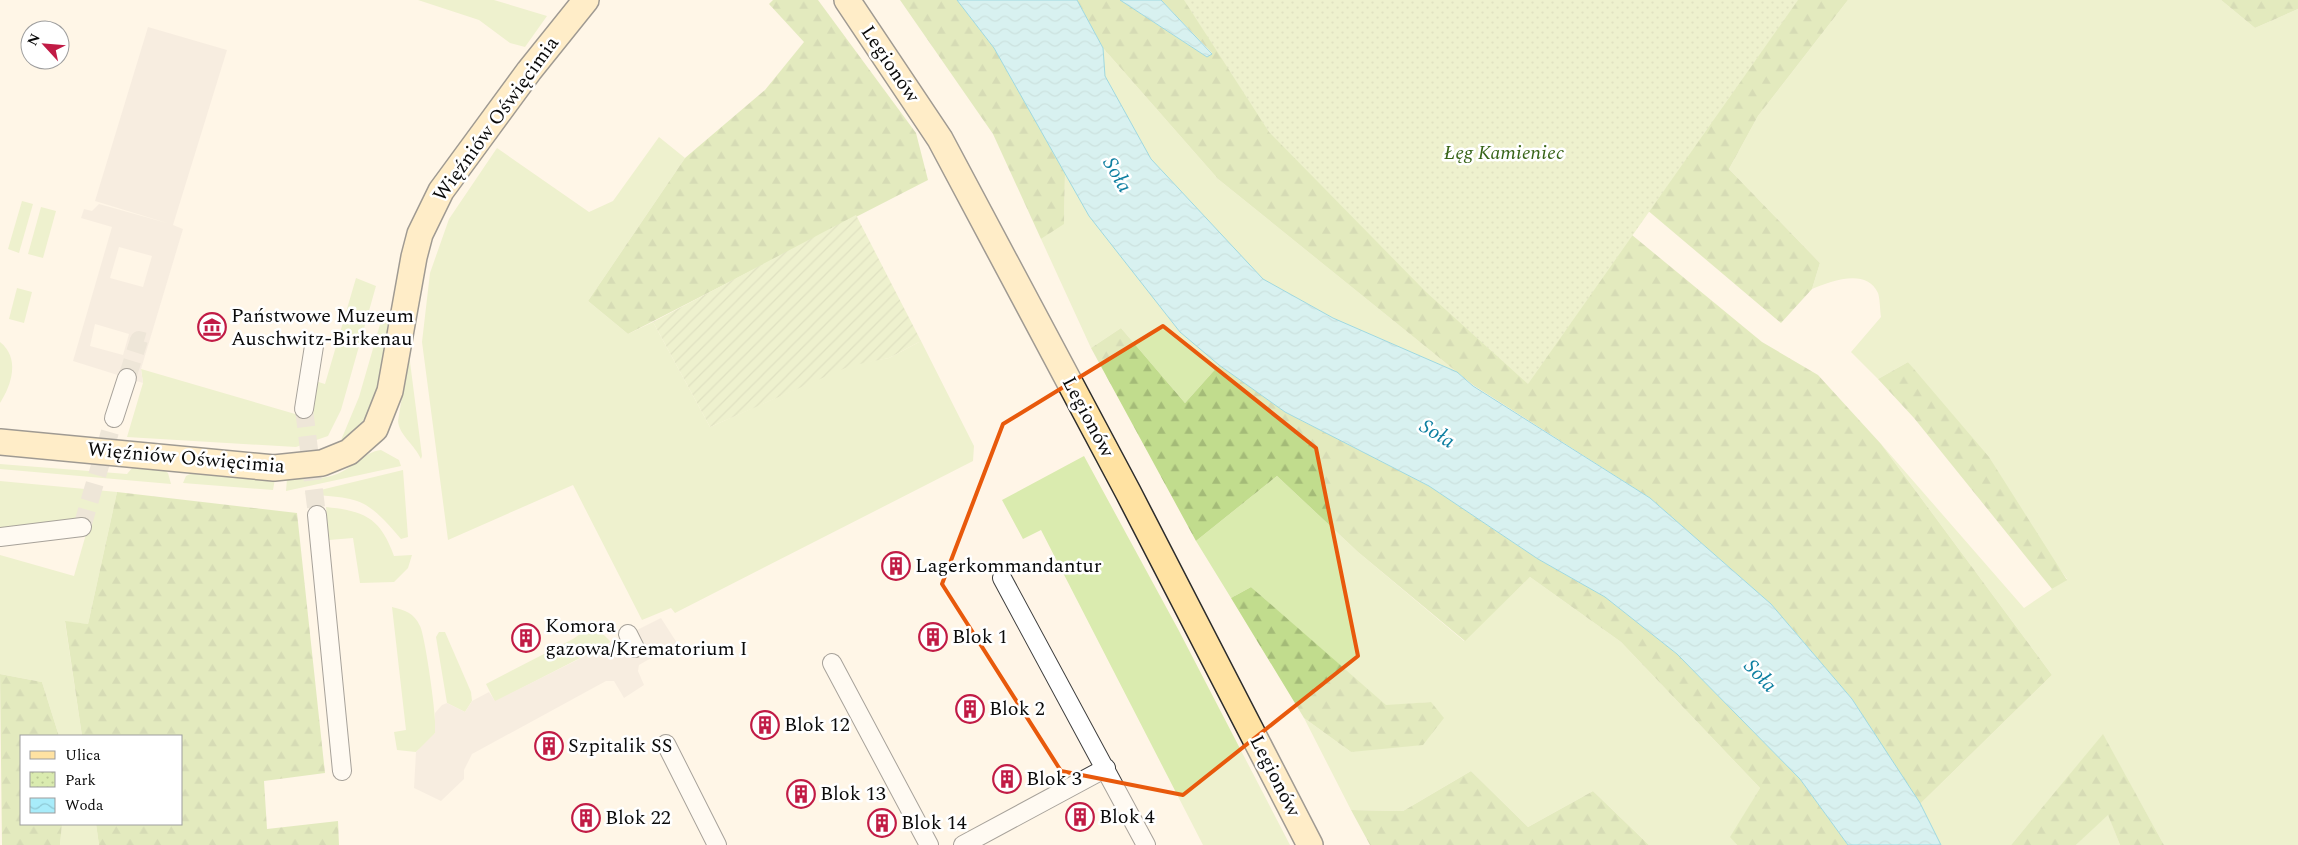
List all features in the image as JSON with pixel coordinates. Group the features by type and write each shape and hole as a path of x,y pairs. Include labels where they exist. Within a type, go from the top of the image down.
{"main road":[{"name":"Legionów","path":"847,0 940,139 1128,492 1310,845"},
{"name":"Więźniów Oświęcimia","path":"0,442 274,468 322,464 349,452 375,429 390,391 414,257 420,234 429,213 457,166 580,6"}],"street":[{"path":"304,409 314,346"},
{"path":"114,418 127,378"},
{"path":"317,514 342,771"},
{"path":"0,537 82,527"},
{"path":"1002,578 1146,845"},
{"path":"832,663 929,845"},
{"path":"666,744 718,845"},
{"path":"963,845 1106,768"}],"highlighted area":[{"path":"1163,326 1316,448 1358,656 1183,795 1061,771 942,584 1003,424"}],"green space":[{"path":"418,0 494,0 547,16 525,47 510,43 479,20"},
{"path":"773,0 818,0 916,133 928,180 628,334 588,301 685,158 765,90 804,42 769,4"},
{"path":"900,0 957,0 994,48 1065,173 1064,224 1041,239 993,134"},
{"path":"1077,0 1120,0 1207,57 1212,53 1161,0 1333,0 1615,221 1762,342 1818,375 1881,444 2052,675 1920,804 1852,699 1771,604 1650,498 1473,385 1218,179 1103,48"},
{"name":"Łęg Kamieniec","path":"1184,0 1798,0 1528,384 1426,292 1269,132"},
{"path":"1466,0 1848,0 1758,116 1729,169 1820,263 1812,289 1781,323 1633,198"},
{"path":"1848,0 2221,0 2255,28 2298,9 2298,845 2164,845 2103,735 2011,845 1941,845 1920,804 2052,675 1881,444 2024,608 2067,579 1908,362 1878,379 1851,352 1881,317 1879,295 1872,285 1865,280 1857,278 1838,280 1812,289 1820,263 1729,169 1758,116"},
{"path":"2221,0 2298,0 2298,9 2255,28"},
{"path":"1103,48 1218,179 1457,372 1333,318 1263,279 1151,159 1105,76"},
{"path":"659,137 685,158 588,301 628,334 653,322 710,427 850,365 889,358 921,341 974,446 973,461 675,613 671,608 642,620 573,485 448,540 422,342 430,273 449,219 497,148 589,212 613,201"},
{"path":"1065,173 1089,216 1180,332 1219,365 1185,403 1121,328 1091,348 1041,239 1064,223"},
{"path":"22,201 33,204 19,253 8,249"},
{"path":"41,207 56,211 43,258 28,254"},
{"path":"856,215 921,341 889,358 850,366 710,427 653,322"},
{"path":"356,278 376,286 341,410 328,436 296,447 127,437 143,383 141,369 302,416 312,380 325,384"},
{"path":"17,288 32,292 24,323 9,319"},
{"path":"383,314 389,320 376,391 365,418 355,431 339,445 359,397"},
{"path":"1121,328 1185,403 1219,365 1285,412 1429,486 1538,559 1605,597 1677,654 1800,779 1848,845 1737,845 1730,837 1760,788 1621,642 1530,577 1465,641 1358,552 1277,476 1196,541 1091,348"},
{"path":"0,342 10,356 12,371 8,388 0,403"},
{"path":"409,354 421,459 401,431 398,421"},
{"path":"1908,362 1989,457 2067,580 2052,589 1914,418 1878,379"},
{"path":"381,450 399,460 401,466 286,491 287,479 312,479 331,476 343,471 369,454"},
{"path":"1084,456 1178,629 1290,845 1203,845 1041,530 1023,539 1002,500"},
{"path":"0,464 127,474 133,467 162,469 168,473 171,484 0,469"},
{"path":"403,470 408,537 401,539 378,514 359,502 337,497 304,494"},
{"path":"194,472 275,479 273,490 183,483 186,476"},
{"path":"1277,476 1358,552 1464,641 1530,577 1621,642 1760,788 1731,837 1737,845 1649,845 1593,791 1528,827 1471,771 1403,811 1351,810 1304,718 1351,752 1431,702 1386,706 1251,587 1231,598 1196,541"},
{"path":"0,481 117,492 88,624 65,622 82,735 59,735 42,682 0,674 0,555 74,576 90,520 0,532"},
{"path":"117,492 297,513 325,773 264,781 267,829 338,821 339,845 99,845 96,825 182,825 182,735 82,735 65,621 88,624"},
{"path":"326,507 351,511 369,518 383,532 394,556 412,555 408,568 394,582 360,583 353,538 329,540"},
{"path":"1251,587 1386,705 1431,702 1444,718 1423,745 1351,752 1304,718 1231,598"},
{"path":"392,607 409,613 418,622 428,661 435,714 435,733 416,752 397,750 394,732 406,730"},
{"path":"589,628 597,628 611,642 495,702 486,684 573,639"},
{"path":"439,632 445,632 471,692 472,701 465,712 447,703 436,637"},
{"path":"0,674 42,682 59,735 20,735 20,825 62,825 60,845 2,845"},
{"path":"2103,734 2164,845 2120,845 2108,815 2076,845 2011,845"},
{"path":"1471,771 1528,827 1593,791 1649,845 1370,845 1351,810 1403,811"},
{"path":"2108,814 2120,845 2076,845"},
{"path":"62,825 96,825 99,845 60,845"}],"shaded area":[{"path":"148,27 227,50 173,225 183,229 141,369 143,383 73,361 112,227 81,218 84,209 92,211 99,204 167,223 95,201","holes":["119,247 152,256 143,287 110,278","95,324 129,334 123,355 90,346"]},
{"path":"661,618 677,643 639,665 638,671 644,685 624,698 614,681 606,681 472,754 464,770 464,779 441,801 414,788 416,752 435,733 435,713 442,705 447,703 465,712 472,701 489,692 495,701"}],"water":[{"name":"Soła","path":"957,0 1077,0 1103,48 1105,76 1151,159 1263,279 1333,318 1457,372 1473,386 1650,498 1771,604 1852,699 1920,803 1941,845 1848,845 1800,779 1677,654 1605,597 1538,559 1429,486 1285,412 1219,365 1180,332 1089,216 994,48"},
{"path":"1120,0 1161,0 1212,54 1207,57"}],"tunnel":[{"path":"127,378 139,340 149,343"},
{"path":"304,409 317,515"},
{"path":"82,527 114,418"}],"place":[{"name":"Państwowe Muzeum Auschwitz-Birkenau","path":"212,327"},
{"name":"Lagerkommandantur","path":"896,566"},
{"name":"Blok 1","path":"933,637"},
{"name":"Komora gazowa/Krematorium I","path":"526,638"},
{"name":"Blok 2","path":"970,709"},
{"name":"Blok 12","path":"765,725"},
{"name":"Szpitalik SS","path":"549,746"},
{"name":"Blok 3","path":"1007,779"},
{"name":"Blok 13","path":"801,794"},
{"name":"Blok 4","path":"1080,817"},
{"name":"Blok 22","path":"586,818"},
{"name":"Blok 14","path":"882,823"}]}
